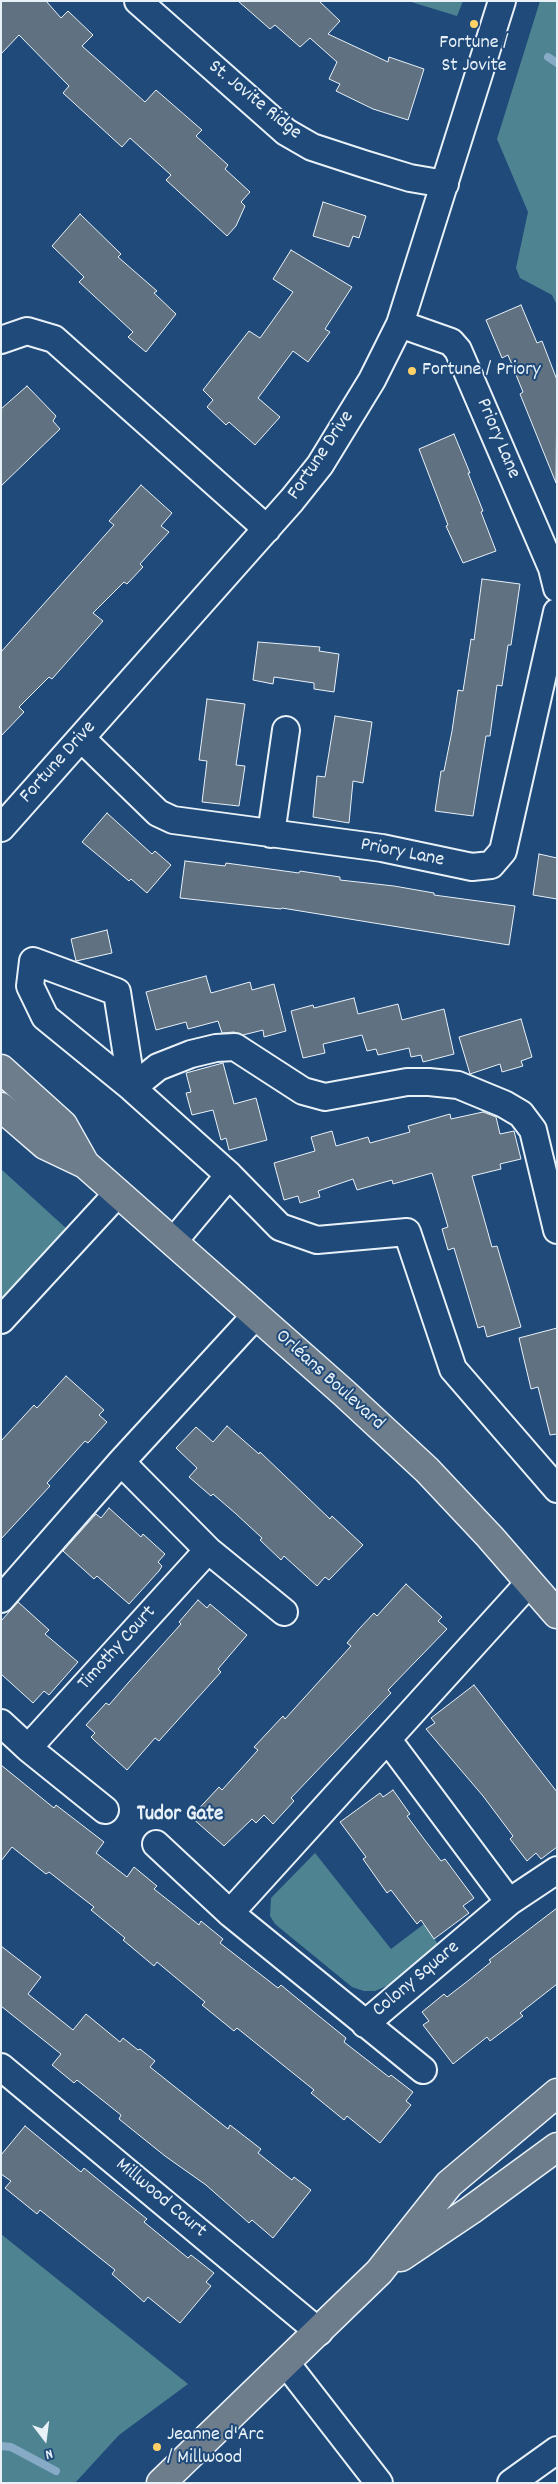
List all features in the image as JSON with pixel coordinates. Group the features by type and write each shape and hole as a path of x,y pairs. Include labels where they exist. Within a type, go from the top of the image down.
{"main road":[{"name":"Orléans Boulevard","path":"1,1069 63,1125 85,1164"},
{"name":"Orléans Boulevard","path":"1,1107 45,1145 85,1164 255,1316 344,1392 427,1470 490,1537 557,1614"},
{"path":"161,2483 379,2272 449,2184 557,2093"},
{"path":"379,2272 471,2210 557,2147"}],"street":[{"name":"St. Jovite Ridge","path":"138,1 262,113 295,137 312,147 364,164 410,178 445,184"},
{"name":"Fortune Drive","path":"6,813 81,738 292,500 320,465 372,380 400,324 502,1"},
{"name":"Priory Lane","path":"400,324 451,342 458,350 552,568 557,588"},
{"path":"1,340 27,331 54,339 267,529"},
{"name":"Priory Lane","path":"81,738 158,813 172,820 382,848 472,867 491,865 503,851 557,612"},
{"path":"271,834 286,730"},
{"path":"132,1088 117,992 33,961 30,986 45,1016 132,1088 229,1175 280,1227 317,1240 407,1232 453,1369 557,1489"},
{"path":"132,1088 158,1067 191,1054 216,1048 235,1048 303,1090 325,1097 407,1082 458,1085 504,1104 521,1114 533,1130 557,1230"},
{"path":"173,1242 229,1175"},
{"path":"1,1320 118,1193"},
{"path":"1,1599 121,1462 255,1316"},
{"path":"121,1462 208,1550 284,1612"},
{"name":"Timothy Court","path":"28,1748 208,1550"},
{"path":"230,1913 529,1583"},
{"path":"1,1722 28,1748 105,1810"},
{"path":"388,1740 509,1902"},
{"name":"Colony Square","path":"156,1844 230,1913 365,2024 509,1902 557,1870"},
{"path":"365,2024 423,2070"},
{"name":"Millwood Court","path":"1,2067 319,2332"},
{"path":"286,2363 378,2483"},
{"path":"511,2483 557,2450"}],"green space":[{"path":"408,1 463,1 457,16"},
{"path":"540,1 557,1 557,305 552,295 520,278 516,268 528,212 497,139"},
{"path":"1,1169 67,1229 1,1305"},
{"path":"315,1853 391,1949 424,1924 438,1944 389,1985 375,1991 364,1991 352,1987 275,1924 270,1916 271,1898"},
{"path":"1,2234 188,2384 119,2435 75,2483 1,2483"}],"building":[{"path":"1,1 46,1 61,18 68,11 93,35 82,46 145,102 156,90 202,130 196,136 228,165 225,169 250,192 241,202 245,206 236,226 227,236 166,180 171,175 130,138 122,147 63,93 69,86 19,35 1,54"},
{"path":"238,1 319,1 340,21 328,34 388,62 389,57 424,69 408,120 373,109 336,91 340,84 329,79 337,62 310,38 300,47 275,25 270,29"},
{"path":"323,202 366,216 359,238 353,236 349,247 313,236"},
{"path":"80,214 121,254 118,257 157,291 154,293 176,314 146,352 128,337 133,332 79,282 84,277 52,246"},
{"path":"291,250 352,287 325,329 330,332 308,362 293,351 258,398 280,417 255,445 229,422 226,425 207,407 213,400 203,390 249,331 260,338 293,292 273,279"},
{"path":"521,305 537,343 542,341 557,380 556,483 520,394 523,392 508,355 502,358 486,320"},
{"path":"27,386 56,416 53,421 60,429 1,486 1,409"},
{"path":"454,434 470,473 468,473 496,551 463,563 446,526 448,525 419,449"},
{"path":"141,485 172,513 161,526 169,532 140,564 143,567 127,584 124,582 93,613 103,621 52,679 49,677 19,707 24,712 1,736 1,652 114,525 109,521"},
{"path":"482,579 520,584 511,645 508,645 502,686 497,685 490,736 486,736 473,816 435,811 441,771 444,771 452,731 458,690 463,691 471,639 474,640"},
{"path":"258,642 320,647 319,651 339,654 334,692 314,689 314,683 274,677 273,684 253,680"},
{"path":"207,699 245,704 236,765 245,766 239,806 202,802 207,761 199,760"},
{"path":"335,716 372,722 363,783 353,781 349,823 313,817 317,776 325,777"},
{"path":"107,813 152,854 155,851 171,865 147,893 131,879 129,881 82,842"},
{"path":"539,854 557,858 557,899 533,895"},
{"path":"185,861 225,866 226,863 299,873 300,871 340,877 340,880 394,886 434,893 434,895 515,906 509,945 282,908 180,898"},
{"path":"107,930 112,953 76,961 71,939"},
{"path":"206,976 211,993 250,982 252,990 274,984 286,1031 264,1037 263,1030 243,1035 234,1032 222,1033 218,1021 188,1029 186,1022 156,1030 146,992"},
{"path":"354,998 358,1014 398,1004 402,1020 444,1009 454,1054 423,1062 421,1055 411,1057 409,1048 378,1055 376,1049 367,1051 362,1035 323,1044 325,1053 303,1058 291,1011 313,1005 314,1008"},
{"path":"521,1019 532,1057 521,1061 523,1066 502,1072 500,1064 470,1074 459,1037"},
{"path":"223,1063 234,1104 256,1098 267,1140 229,1150 226,1138 221,1140 213,1110 192,1115 186,1093 191,1092 186,1073"},
{"path":"483,1112 496,1117 500,1134 514,1131 521,1159 500,1164 501,1169 472,1176 492,1247 497,1246 521,1327 487,1337 484,1326 478,1328 454,1248 448,1250 442,1229 448,1227 432,1173 393,1184 392,1180 357,1190 353,1179 318,1191 320,1197 300,1203 298,1196 284,1200 274,1163 315,1151 311,1137 332,1131 336,1146 368,1137 370,1143 410,1132 408,1126 450,1114 451,1119"},
{"path":"557,1328 557,1434 550,1435 538,1387 531,1389 519,1338"},
{"path":"66,1376 104,1410 99,1415 107,1422 88,1443 85,1441 47,1483 50,1486 1,1539 1,1441 34,1405 37,1408"},
{"path":"227,1426 259,1454 260,1452 330,1519 332,1516 363,1545 329,1580 325,1577 317,1586 284,1556 281,1560 260,1540 262,1538 235,1513 189,1477 197,1468 176,1448 196,1427 213,1442"},
{"path":"109,1508 141,1537 143,1534 165,1554 158,1562 162,1566 159,1571 129,1604 97,1576 94,1579 63,1551 96,1514 101,1518"},
{"path":"406,1584 442,1617 438,1621 447,1629 388,1690 391,1693 291,1798 294,1801 273,1824 264,1815 256,1823 252,1819 224,1846 191,1817 219,1787 222,1790 258,1750 254,1747 283,1716 285,1719 351,1646 347,1643 359,1629 374,1613 377,1616"},
{"path":"198,1600 207,1608 210,1604 247,1635 218,1669 221,1672 159,1741 155,1738 127,1770 91,1737 95,1733 86,1725 106,1703 109,1705 181,1624 179,1622"},
{"path":"18,1602 49,1630 45,1634 78,1662 49,1695 44,1691 33,1703 1,1674 1,1621"},
{"path":"474,1685 557,1792 557,1847 541,1859 536,1853 527,1861 510,1839 513,1836 483,1796 426,1729 435,1723 431,1718"},
{"path":"1,1765 54,1808 56,1805 104,1842 96,1853 127,1877 134,1867 157,1886 154,1889 199,1925 201,1921 223,1939 220,1943 278,1988 281,1985 346,2038 344,2042 389,2077 391,2075 413,2092 406,2101 411,2105 380,2143 347,2116 344,2120 311,2093 314,2090 237,2028 234,2031 202,2005 205,2002 157,1962 154,1966 123,1940 125,1938 91,1910 94,1907 49,1872 46,1874 12,1847 1,1861"},
{"path":"393,1790 410,1814 407,1816 424,1839 441,1861 445,1859 474,1898 463,1906 469,1913 434,1939 421,1920 417,1924 391,1890 387,1893 363,1859 366,1857 340,1822 380,1793 383,1797"},
{"path":"557,1908 557,1984 520,2013 523,2016 490,2041 487,2037 453,2064 423,2025 429,2021 422,2012 444,1994 447,1997 491,1962 489,1960"},
{"path":"1,1946 41,1977 28,1994 73,2030 86,2014 120,2042 123,2038 138,2050 140,2049 155,2061 150,2067 228,2129 230,2125 261,2149 258,2153 292,2180 294,2177 311,2190 273,2238 252,2220 249,2223 206,2185 165,2156 119,2119 121,2115 77,2080 74,2083 52,2065 61,2054 1,2006"},
{"path":"25,2126 81,2172 84,2168 147,2219 144,2222 188,2258 191,2255 214,2273 206,2282 211,2286 180,2323 148,2297 144,2302 112,2274 115,2270 40,2210 37,2214 5,2188 11,2181 1,2174 1,2155"}],"waterway":[{"path":"548,57 557,63"},
{"path":"1,2446 11,2447 56,2471"}],"place":[{"name":"Fortune / St Jovite","path":"474,24"},
{"name":"Fortune / Priory","path":"412,371"},
{"name":"Jeanne d'Arc / Millwood","path":"157,2447"}],"district":[{"name":"Tudor Gate","path":"180,1816"}]}
